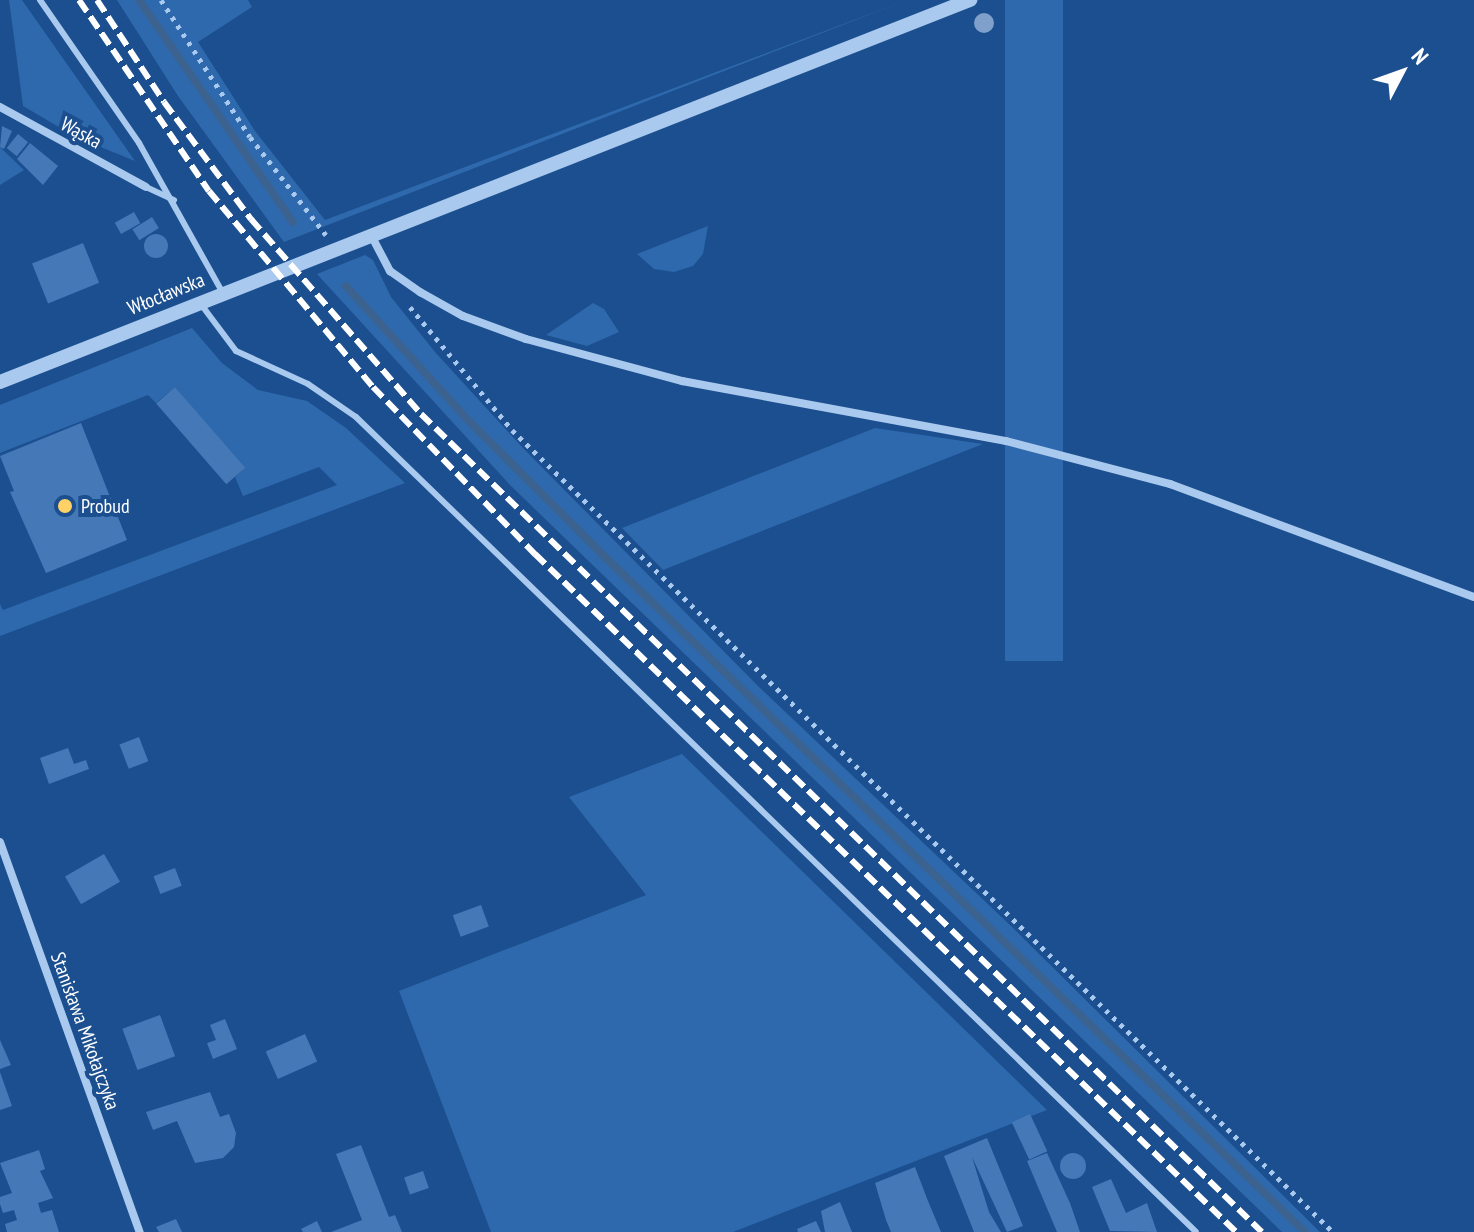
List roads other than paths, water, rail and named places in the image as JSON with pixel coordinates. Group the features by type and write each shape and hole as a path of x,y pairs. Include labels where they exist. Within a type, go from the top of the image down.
{"street":[{"name":"Włocławska","path":"0,382 970,0"},
{"name":"Wąska","path":"0,107 146,187"},
{"path":"371,235 390,271 420,292 463,316 526,339 682,381 1006,441 1170,484 1474,597"},
{"name":"Stanisława Mikołajczyka","path":"0,842 140,1232"}],"lane":[{"path":"40,0 174,200 223,293"},
{"path":"146,187 174,200"},
{"path":"200,303 236,351 308,384 356,417 1196,1232"}],"waterway":[{"path":"139,0 293,222"},
{"path":"346,286 469,421 604,556 1305,1232"}],"railway":[{"path":"79,0 209,191 373,387 535,554 1236,1232"},
{"path":"97,0 164,102 251,219 421,414 1262,1232"}],"place":[{"name":"Probud","path":"65,506"}]}
